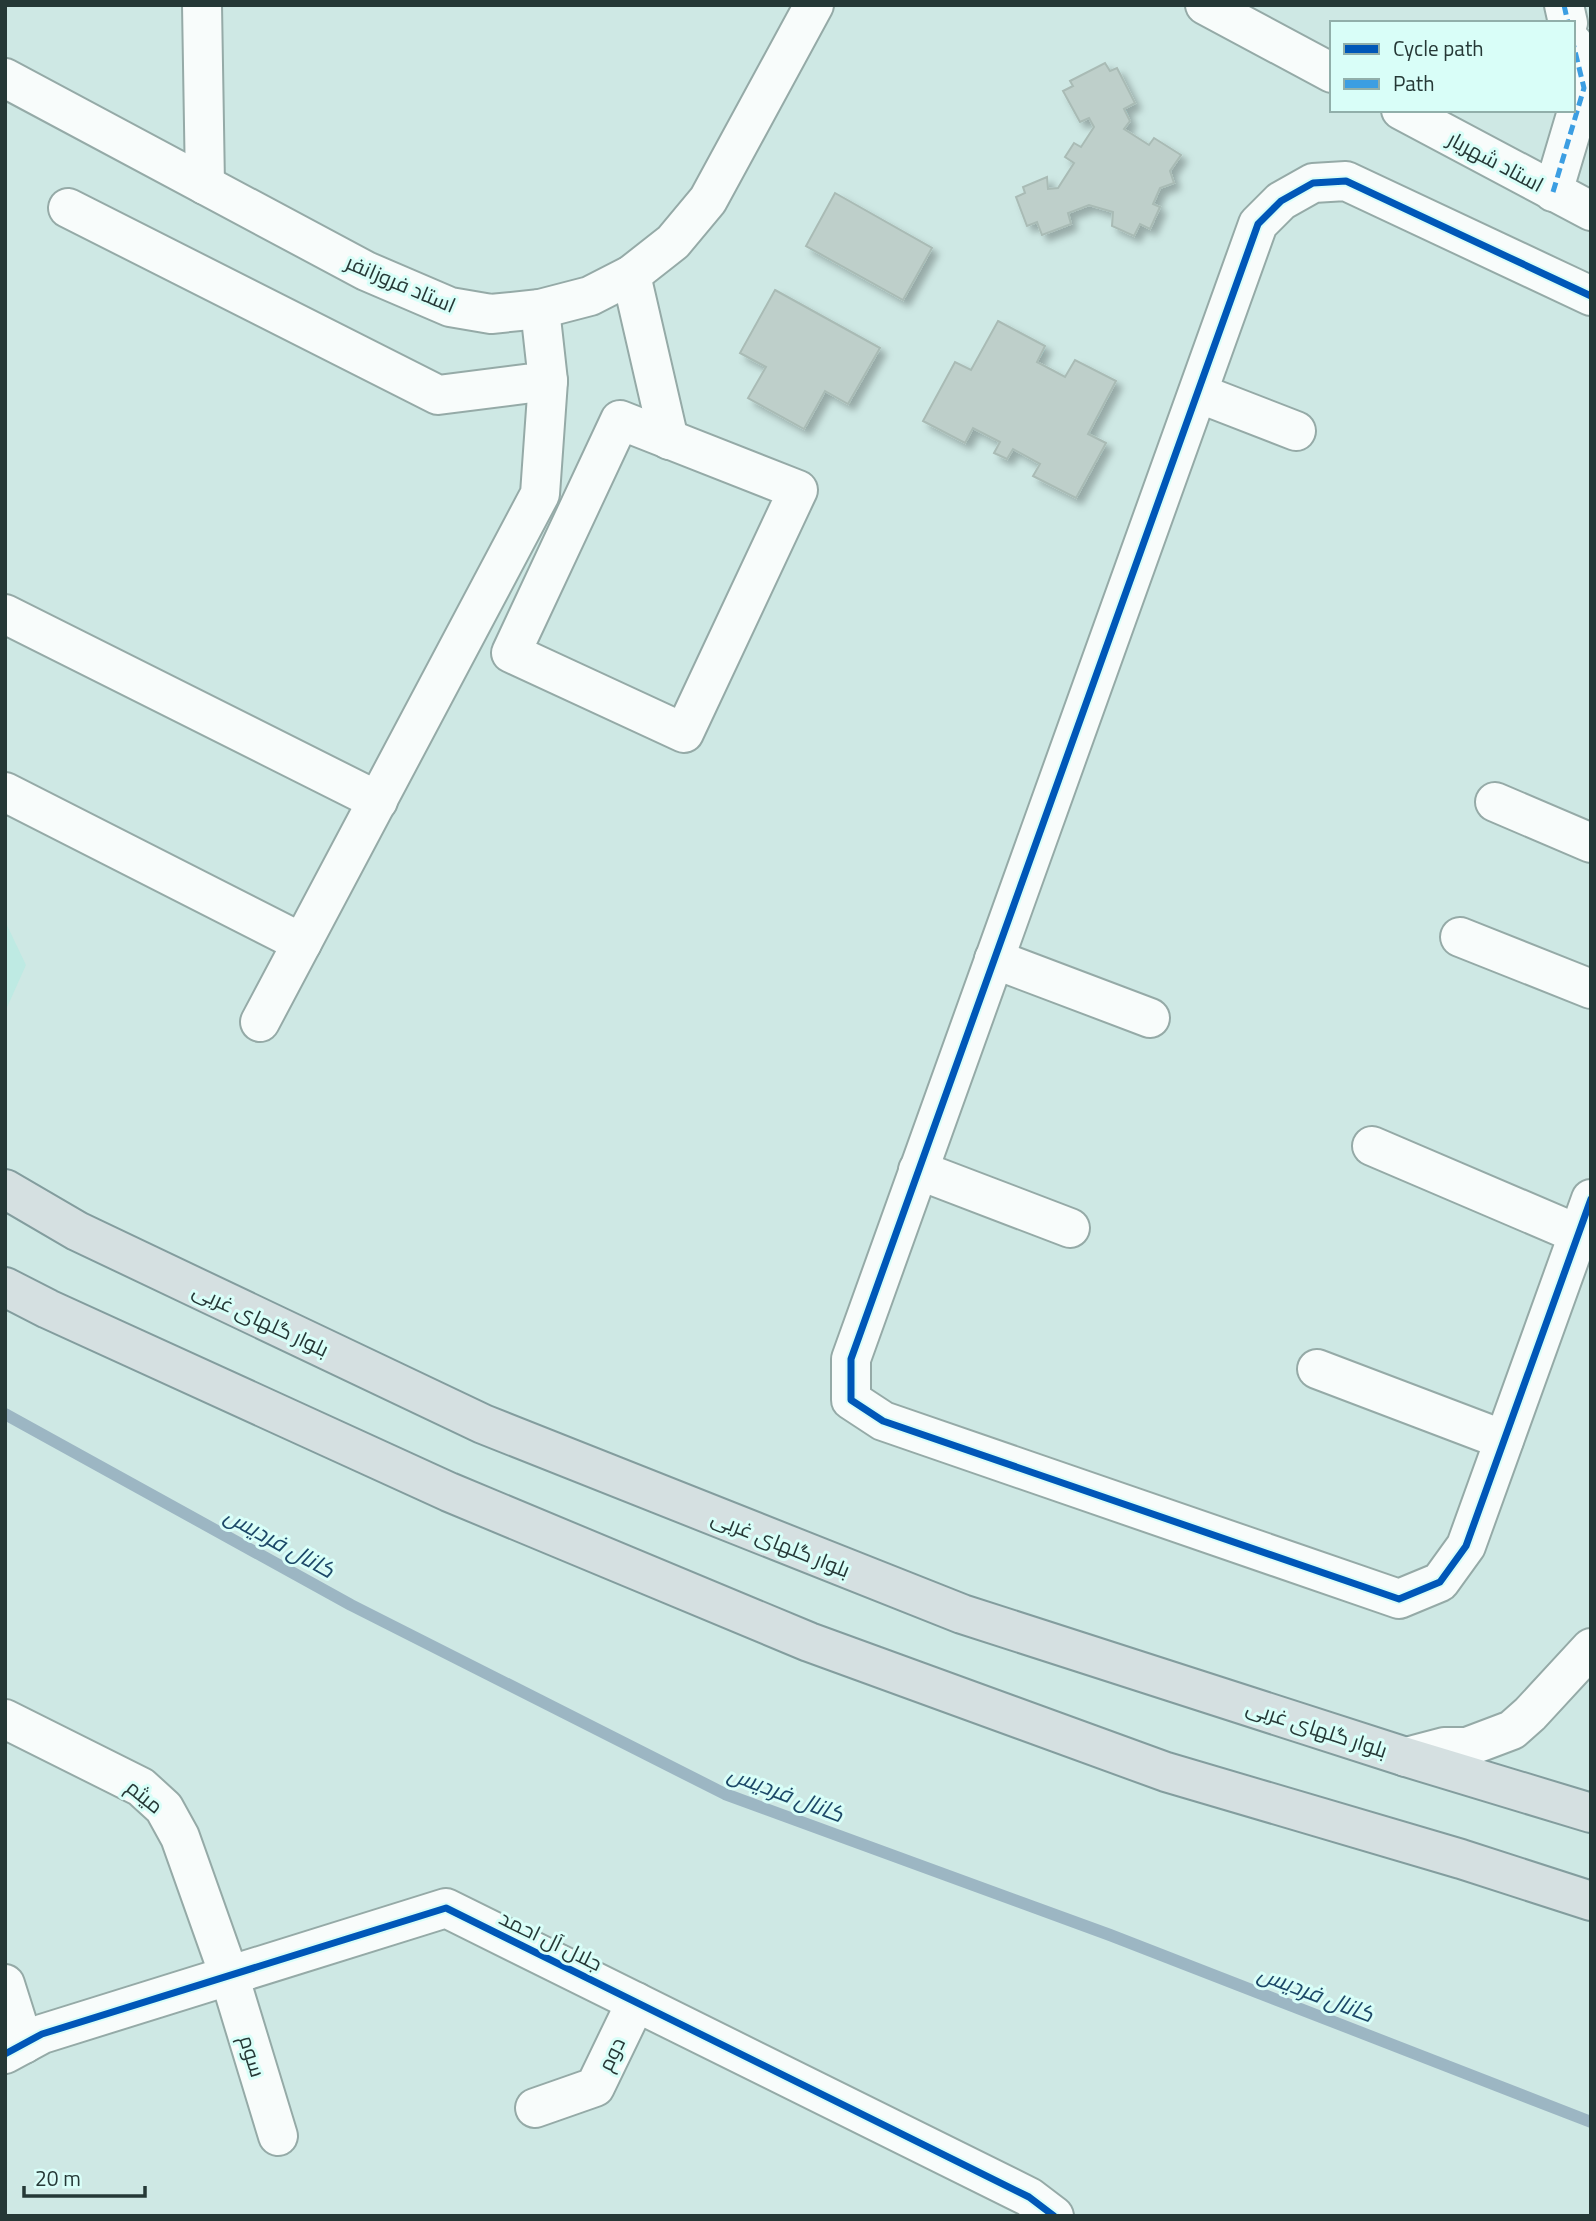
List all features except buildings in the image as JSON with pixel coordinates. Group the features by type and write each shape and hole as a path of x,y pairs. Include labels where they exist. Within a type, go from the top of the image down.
{"main road":[{"name":"بلوار گلهای غربی","path":"5,1189 77,1231 483,1424 962,1614 1406,1757 1591,1813"},
{"path":"5,1287 449,1492 809,1642 1166,1772 1461,1859 1591,1901"}],"street":[{"path":"202,5 205,186"},
{"name":"استاد فروزانفر","path":"5,78 366,271 450,307 491,314 540,309 590,296 631,275 673,242 708,200 814,5"},
{"path":"1205,5 1330,72"},
{"path":"1553,192 1584,88 1575,51"},
{"name":"استاد شهریار","path":"1405,112 1591,211"},
{"path":"1591,296 1346,181 1314,183 1281,201 1258,224 850,1359 850,1400 883,1421 1399,1599 1440,1582 1466,1546 1591,1199"},
{"path":"68,208 438,395 548,381"},
{"path":"631,275 669,440"},
{"path":"260,1022 540,494 548,381 540,309"},
{"path":"1198,393 1296,431"},
{"path":"620,420 669,440 797,490 684,733 511,653 620,420"},
{"path":"5,614 378,801"},
{"path":"5,792 302,943"},
{"path":"1496,802 1591,843"},
{"path":"1460,937 1591,989"},
{"path":"994,959 1150,1018"},
{"path":"1372,1146 1578,1234"},
{"path":"918,1170 1070,1228"},
{"path":"1317,1369 1504,1440"},
{"path":"1406,1757 1444,1747 1467,1747 1512,1730 1531,1714 1591,1647"},
{"name":"میثم","path":"5,1719 141,1787 164,1808 180,1836 229,1975"},
{"name":"جلال آل احمد","path":"15,2049 42,2034 446,1908 1029,2197 1054,2216"},
{"name":"سوم","path":"229,1975 278,2136"},
{"path":"5,1984 15,2049"},
{"name":"دوم","path":"535,2108 595,2087 636,2002"}],"shaded area":[{"path":"5,921 26,965 5,1012"}],"waterway":[{"name":"کانال فردیس","path":"5,1414 351,1605 725,1794 1110,1935 1591,2122"}],"marked path":[{"path":"1564,5 1568,21"},
{"path":"1553,192 1584,88 1575,51"}],"cycle path":[{"path":"1591,296 1346,181 1313,183 1281,201 1258,224 851,1359 851,1400 883,1421 1399,1599 1440,1582 1466,1546 1591,1199"},
{"path":"5,2054 42,2034 446,1908 1029,2197 1054,2216"}]}
